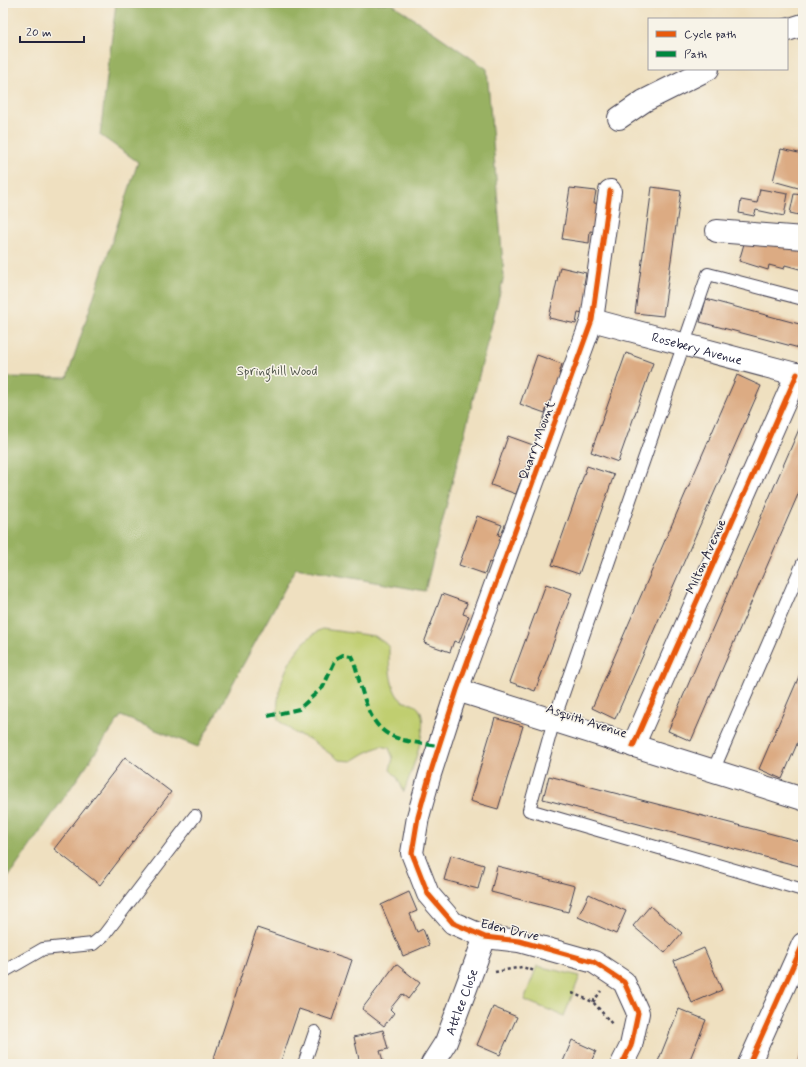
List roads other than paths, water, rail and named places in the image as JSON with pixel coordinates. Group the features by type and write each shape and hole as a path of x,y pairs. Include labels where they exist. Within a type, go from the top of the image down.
{"street":[{"path":"788,30 803,25"},
{"path":"619,118 644,101 706,70"},
{"name":"Quarry Mount","path":"457,690 592,320 610,191"},
{"path":"717,231 803,238"},
{"name":"Rosebery Avenue","path":"592,320 800,375"},
{"name":"Milton Avenue","path":"634,746 800,375"},
{"name":"Asquith Avenue","path":"457,690 713,770 801,793"},
{"name":"Eden Drive","path":"457,690 430,774 418,818 412,853 428,894 453,923 486,937 519,941 594,962 624,982 638,1013 626,1055"},
{"name":"Attlee Close","path":"432,1064 446,1042 486,937"},
{"path":"749,1064 803,944"}],"lane":[{"path":"803,299 708,274 554,720 529,810 803,890"},
{"path":"713,770 803,563"},
{"path":"3,972 43,949 93,944 104,934 195,816"},
{"path":"304,1064 315,1032"}],"park label":[{"name":"Springhill Wood","path":"277,370"}]}
